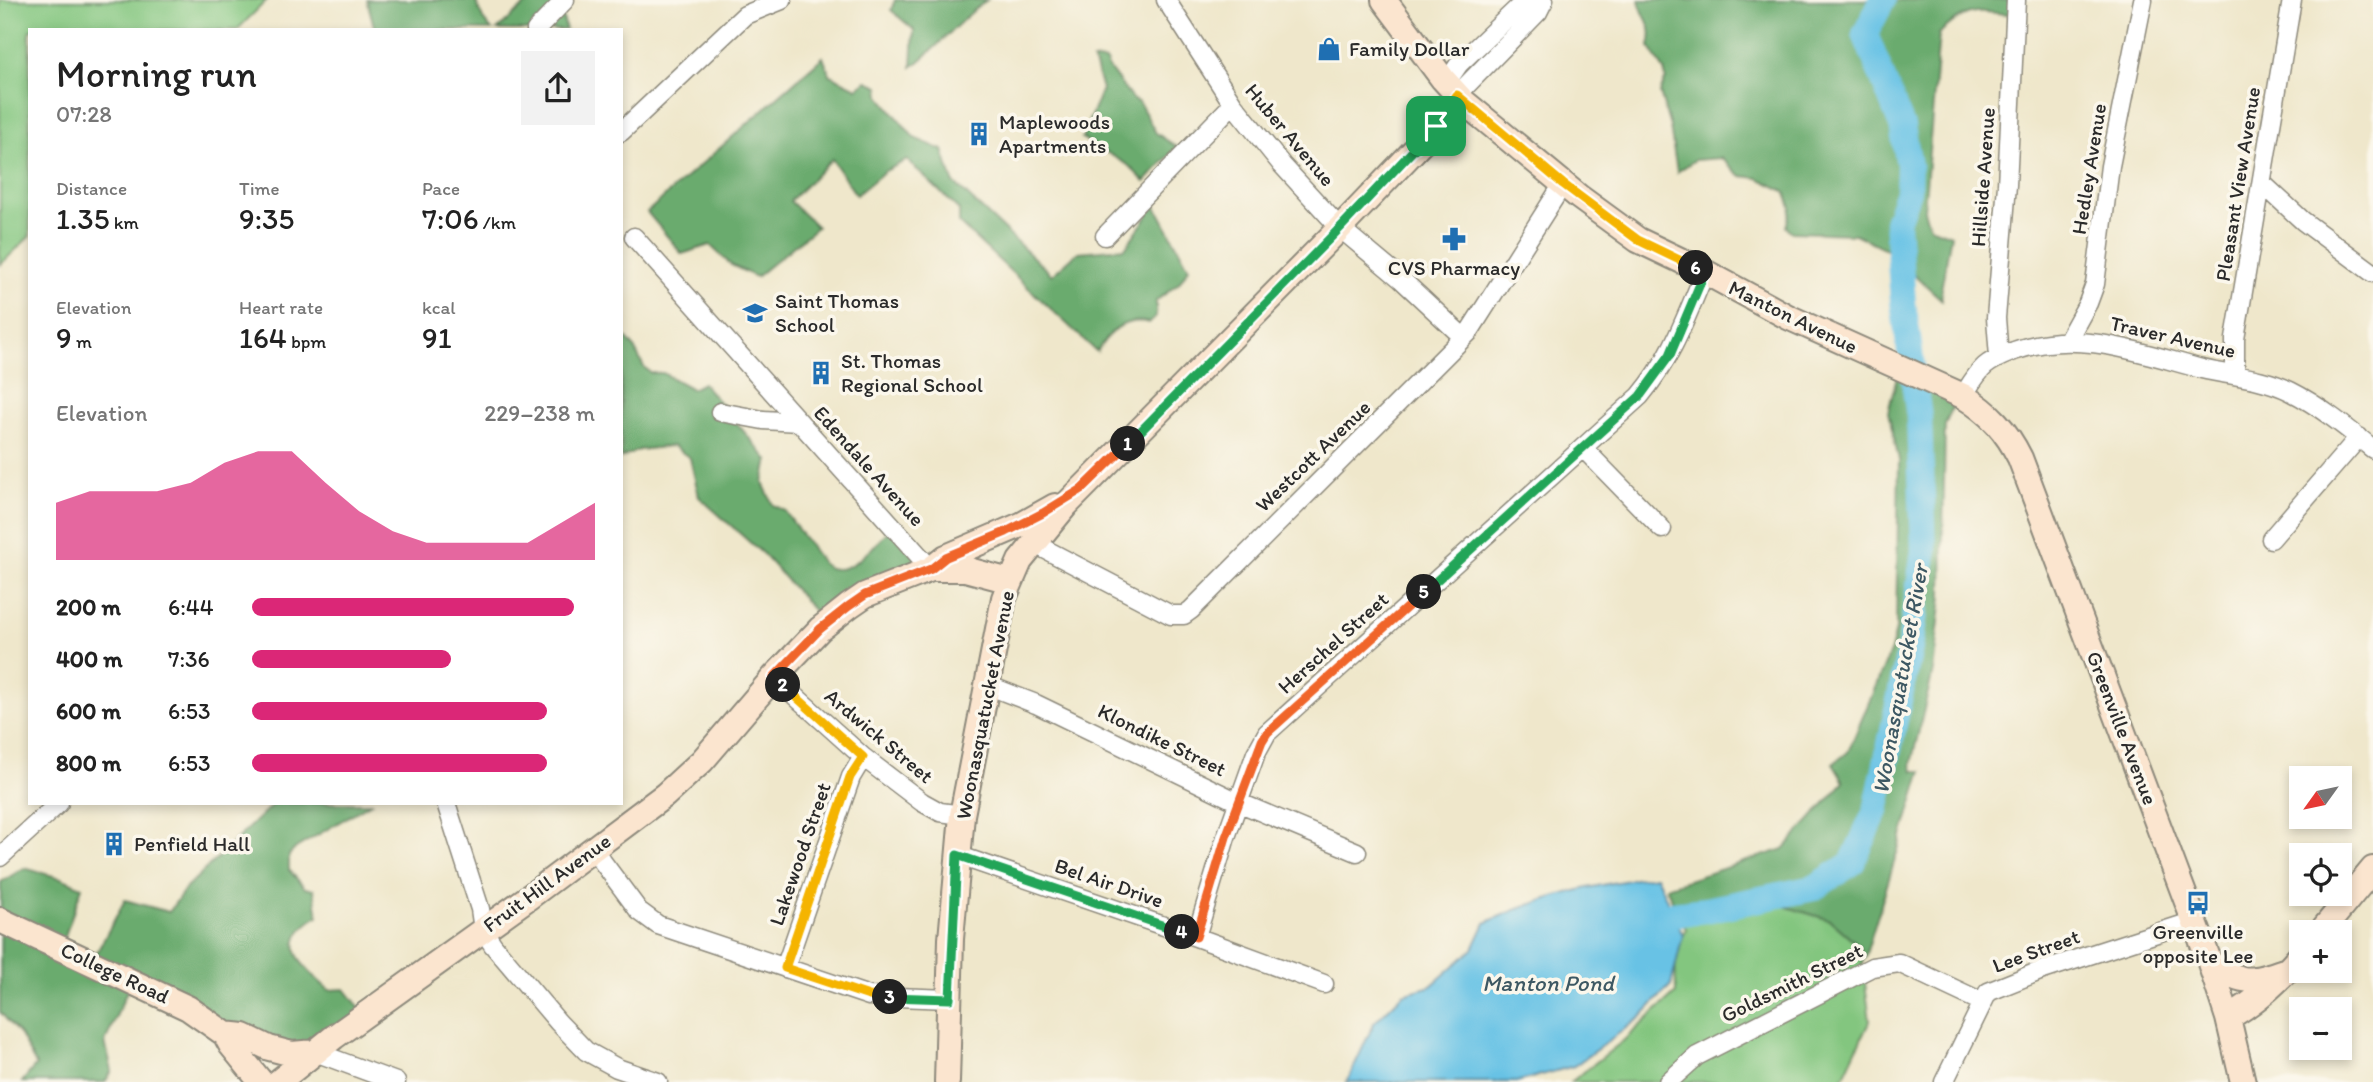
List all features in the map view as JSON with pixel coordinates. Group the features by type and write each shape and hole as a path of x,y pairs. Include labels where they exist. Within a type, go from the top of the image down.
{"main road":[{"name":"Manton Avenue","path":"1384,0 1452,89 1563,184 1638,240 1705,272 1787,317 1956,393"},
{"name":"Fruit Hill Avenue","path":"1032,543 1407,157 1423,122 1452,89"},
{"name":"Greenville Avenue","path":"1956,393 1980,407 1998,423 2009,435 2020,458 2210,963 2228,1018 2243,1082"},
{"name":"Fruit Hill Avenue","path":"278,1082 315,1052 646,811 702,761 774,677 820,629 849,606 865,595 931,569 946,557 1023,524 1082,489"},
{"name":"Woonasquatucket Avenue","path":"947,1082 957,855 962,815 1004,598 1010,581 1032,543"},
{"name":"Fruit Hill Avenue","path":"931,569 965,569 1010,581"},
{"path":"2331,920 2373,869"},
{"name":"College Road","path":"0,920 188,1008 225,1034 261,1082"},
{"path":"2210,963 2242,980 2262,979 2289,965"},
{"path":"2228,1018 2254,1003 2289,969"},
{"name":"College Road","path":"225,1034 243,1036 269,1048 292,1054 315,1052"}],"street":[{"path":"538,28 565,0"},
{"path":"623,130 745,15 782,0"},
{"name":"Huber Avenue","path":"1166,0 1233,104 1282,165 1340,228 1401,279 1463,337"},
{"path":"1452,89 1459,64 1527,0"},
{"path":"1452,89 1538,12 1544,0"},
{"name":"Hillside Avenue","path":"1999,357 1996,318 2007,185 2016,0"},
{"name":"Hedley Avenue","path":"2067,341 2095,284 2110,166 2143,0"},
{"name":"Pleasant View Avenue","path":"2235,375 2235,339 2292,0"},
{"path":"1105,236 1233,104"},
{"name":"Westcott Avenue","path":"1032,543 1171,615 1184,615 1362,441 1463,337 1563,184"},
{"path":"2263,184 2303,221 2373,273"},
{"name":"Edendale Avenue","path":"634,237 931,569"},
{"name":"Herschel Street","path":"1196,937 1238,802 1256,753 1267,733 1640,396 1670,355 1705,272"},
{"name":"Traver Avenue","path":"1956,393 1987,364 1999,357 2032,346 2067,341 2091,342 2264,380 2290,390 2373,449"},
{"path":"720,412 763,420 799,422"},
{"path":"2272,539 2358,437"},
{"path":"1583,448 1662,529"},
{"name":"Ardwick Street","path":"774,677 863,757 922,802 940,812 962,815"},
{"name":"Klondike Street","path":"987,685 1036,704 1238,802 1356,852"},
{"name":"Lakewood Street","path":"785,968 850,777 863,757"},
{"path":"0,857 57,805"},
{"path":"447,805 481,909 484,930 493,945 586,1051 617,1068 658,1082"},
{"path":"593,849 639,911 658,925 869,996 950,999"},
{"name":"Bel Air Drive","path":"957,855 1324,984"},
{"name":"Lee Street","path":"1944,1082 1988,992 2040,971 2194,921"},
{"name":"Goldsmith Street","path":"1668,1082 1697,1056 1872,967 1899,963 1982,1002"},
{"path":"315,1052 396,1082"}],"green space":[{"path":"0,0 267,0 239,28 28,28 28,238 0,265"},
{"path":"367,0 475,0 483,19 490,28 374,28"},
{"path":"531,0 559,0 566,28 499,28"},
{"path":"895,0 987,0 912,67 914,30 891,10"},
{"path":"1639,0 2016,0 2014,15 1973,12 1958,19 1939,34 1924,210 1930,227 1951,235 1941,290 1942,300 1886,249 1855,234 1792,232 1786,227 1791,207 1785,191 1758,178 1741,176 1721,158 1695,160 1677,172 1670,127 1660,93 1666,78 1649,46 1650,27"},
{"path":"823,57 830,75 857,88 867,81 879,86 880,96 914,138 943,150 953,182 1052,275 1078,252 1125,248 1155,205 1189,268 1179,283 1156,301 1156,317 1149,323 1132,322 1118,327 1097,352 959,223 959,210 907,160 885,171 856,195 832,159 790,201 817,227 756,277 731,265 710,245 682,254 647,212"},
{"path":"1093,60 1106,61 1133,100 1139,102 1156,133 1177,147 1145,182 1128,165 1082,138 1102,89"},
{"path":"623,334 633,346 644,367 651,373 663,373 692,389 703,383 768,460 763,483 773,505 784,510 823,564 832,569 852,564 862,558 894,525 926,562 815,612 764,555 699,497 690,458 673,446 639,450 623,457"},
{"path":"1899,368 1960,390 1945,425 1942,596 1933,671 1911,764 1913,771 1922,771 1865,957 1863,960 1860,946 1830,920 1768,901 1709,909 1682,922 1666,887 1784,849 1844,782 1833,764 1848,752 1891,650 1896,629 1899,460 1888,412"},
{"path":"272,805 368,805 296,848 289,855 289,870 305,888 314,890 318,916 298,935 295,944 297,953 318,981 329,990 345,989 363,1012 292,1071 246,1043 131,982 105,1042 112,1071 105,1082 22,1082 36,1065 20,1035 0,1012 1,882 24,868 82,887 60,950 90,965 125,900 169,912 185,889"},
{"path":"1768,901 1830,920 1860,946 1870,1020 1841,1082 1571,1082 1623,1041 1676,993 1675,945 1686,929 1682,922 1709,909"}],"water":[{"name":"Manton Pond","path":"1656,876 1683,935 1671,985 1641,1017 1574,1066 1516,1082 1347,1082 1374,1023 1403,994 1431,986 1473,949 1485,923 1569,893"}],"waterway":[{"name":"Woonasquatucket River","path":"1641,927 1673,914 1814,888 1852,863 1876,811 1910,648 1924,550 1919,417 1903,302 1897,222 1908,191 1909,165 1902,126 1865,34 1883,0"}],"place":[{"name":"Family Dollar","path":"1329,49"},
{"name":"Maplewoods Apartments","path":"979,134"},
{"name":"CVS Pharmacy","path":"1454,239"},
{"name":"Saint Thomas School","path":"755,313"},
{"name":"St. Thomas Regional School","path":"821,373"},
{"name":"Penfield Hall","path":"114,844"},
{"name":"Greenville opposite Lee","path":"2198,903"}],"route":[{"path":"1457,95 1563,184 1638,240 1705,272 1670,355 1658,374 1640,396 1267,733 1256,753 1226,837 1196,937 957,855 950,999 869,996 785,968 850,777 863,757 774,677 820,629 865,595 931,569 946,557 1023,524 1082,489 1340,228 1436,126 1457,95"}]}
